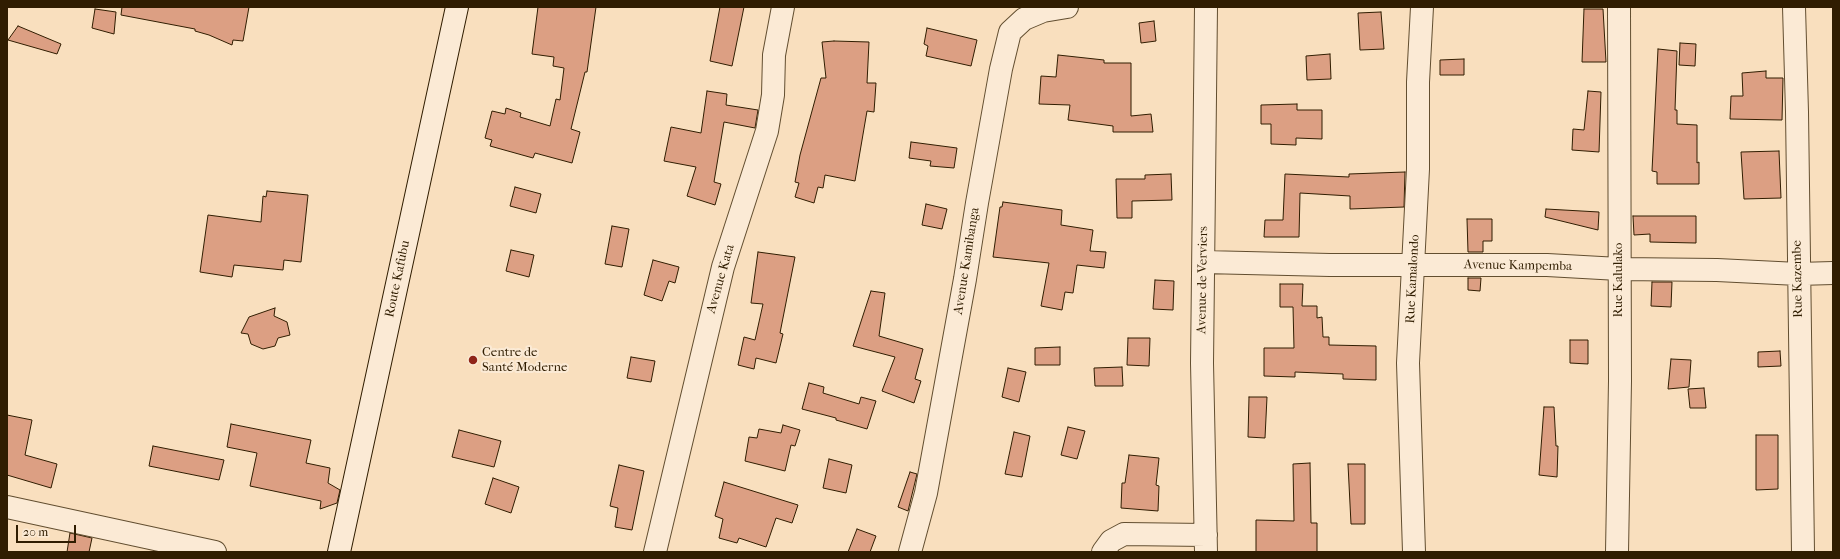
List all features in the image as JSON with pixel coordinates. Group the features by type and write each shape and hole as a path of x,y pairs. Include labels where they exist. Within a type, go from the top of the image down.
{"street":[{"name":"Route Kafubu","path":"339,552 457,7"},
{"name":"Avenue Kata","path":"655,552 723,267 767,131 773,95 774,55 783,7"},
{"name":"Avenue Kamibanga","path":"910,552 926,493 965,279 976,203 1000,76 1010,32 1024,19 1043,11 1067,7"},
{"name":"Avenue de Verviers","path":"1206,7 1202,363 1206,543"},
{"name":"Rue Kamalondo","path":"1414,552 1408,362 1418,169 1418,82 1422,7"},
{"name":"Rue Kalulako","path":"1617,552 1620,381 1619,7"},
{"name":"Rue Kazembe","path":"1794,7 1797,112 1798,274 1803,552"},
{"name":"Avenue Kampemba","path":"1204,262 1330,265 1547,265 1619,269 1717,270 1798,274 1833,273"},
{"path":"7,507 215,552"},
{"path":"1103,552 1111,541 1124,534 1206,543"}],"building":[{"path":"122,7 249,7 243,41 233,40 232,45 209,35 195,31 195,29 121,15"},
{"path":"538,7 596,7 587,72 585,72 571,129 580,132 572,163 535,153 533,158 490,146 492,140 485,138 492,111 505,114 506,108 521,113 520,117 550,126 556,99 560,100 564,68 553,66 554,57 532,54"},
{"path":"720,7 744,7 732,66 710,61"},
{"path":"95,9 116,12 114,34 92,28"},
{"path":"1584,9 1603,9 1606,62 1582,62"},
{"path":"1381,12 1384,49 1360,50 1358,13"},
{"path":"1154,21 1156,41 1141,43 1139,23"},
{"path":"18,26 61,44 57,54 8,40"},
{"path":"927,28 977,40 971,66 926,56 928,46 924,44"},
{"path":"822,42 869,42 867,83 876,83 874,112 867,111 855,181 825,175 823,188 818,187 814,203 795,197 799,183 795,182 800,155 821,78 826,78"},
{"path":"1680,43 1696,44 1695,66 1679,65"},
{"path":"1658,49 1677,51 1675,110 1677,110 1677,124 1697,125 1697,163 1699,162 1699,184 1657,184 1657,172 1652,171"},
{"path":"1330,54 1331,79 1307,80 1306,56"},
{"path":"1058,55 1104,60 1104,63 1131,63 1131,116 1151,114 1153,132 1113,132 1113,126 1068,120 1070,105 1039,104 1041,76 1056,77"},
{"path":"1464,59 1464,75 1440,75 1440,60"},
{"path":"1766,71 1766,78 1783,78 1782,120 1730,119 1731,96 1743,96 1742,73"},
{"path":"707,91 727,94 726,105 758,110 755,128 724,122 714,182 721,184 715,205 687,196 696,167 664,161 671,127 701,133"},
{"path":"1588,91 1601,92 1599,152 1572,150 1573,129 1584,130"},
{"path":"1297,104 1297,110 1322,110 1322,139 1296,138 1296,145 1271,144 1271,124 1261,124 1261,105"},
{"path":"911,142 957,148 954,168 930,166 931,161 909,158"},
{"path":"1779,151 1781,198 1744,199 1741,152"},
{"path":"1405,172 1404,207 1350,209 1350,196 1300,193 1299,237 1264,237 1265,220 1283,220 1285,174 1349,177 1349,174"},
{"path":"1171,174 1172,200 1132,201 1132,218 1117,218 1116,179 1145,179 1145,175"},
{"path":"515,187 541,194 536,213 510,206"},
{"path":"267,191 308,195 301,262 284,260 283,270 234,265 232,277 200,272 208,215 261,222 263,196 266,197"},
{"path":"1003,202 1062,210 1061,225 1093,230 1090,251 1106,252 1104,268 1077,265 1073,293 1065,292 1062,310 1041,306 1049,263 993,257 1000,207 1002,207"},
{"path":"926,204 947,209 942,229 922,225"},
{"path":"1546,209 1599,212 1598,230 1545,217"},
{"path":"1633,216 1696,216 1696,243 1650,242 1650,234 1634,235"},
{"path":"1467,219 1492,219 1492,241 1483,241 1483,252 1468,252"},
{"path":"612,226 629,229 622,267 605,264"},
{"path":"511,250 534,255 529,277 506,271"},
{"path":"758,252 795,257 780,333 783,334 776,363 756,358 754,369 738,365 744,337 755,340 763,304 751,303"},
{"path":"653,260 679,267 675,283 669,281 662,301 644,295"},
{"path":"1468,278 1481,278 1480,291 1468,290"},
{"path":"1155,280 1174,281 1173,310 1153,309"},
{"path":"1652,282 1672,282 1671,307 1651,306"},
{"path":"1280,284 1303,284 1302,306 1317,306 1317,318 1322,317 1323,337 1329,337 1329,345 1376,346 1376,380 1343,379 1343,374 1295,372 1295,377 1264,376 1264,348 1294,348 1293,307 1280,307"},
{"path":"871,291 885,293 879,336 923,349 915,379 921,381 914,403 882,391 895,357 853,346"},
{"path":"275,308 274,316 287,322 290,335 278,338 275,346 263,349 251,344 248,334 241,333 249,317"},
{"path":"1128,338 1150,338 1149,366 1127,365"},
{"path":"1570,340 1588,340 1588,364 1570,363"},
{"path":"1060,347 1060,365 1035,365 1035,348"},
{"path":"1780,351 1781,366 1758,367 1758,352"},
{"path":"631,357 655,361 651,382 627,378"},
{"path":"1671,359 1691,360 1689,387 1668,389"},
{"path":"1122,367 1123,386 1095,386 1094,368"},
{"path":"1008,368 1026,372 1019,402 1002,397"},
{"path":"809,383 824,387 823,393 859,404 861,397 876,401 867,429 836,420 836,418 802,409"},
{"path":"1704,388 1706,408 1690,408 1688,389"},
{"path":"1249,397 1267,397 1265,438 1248,437"},
{"path":"1544,407 1554,407 1556,446 1558,446 1557,477 1539,475"},
{"path":"7,415 32,420 25,455 57,464 51,488 7,475"},
{"path":"231,424 311,440 306,463 330,468 328,483 340,490 337,503 320,509 321,501 250,486 257,453 227,447"},
{"path":"783,425 800,430 795,446 791,445 785,471 745,461 749,437 757,438 759,429 781,433"},
{"path":"1068,427 1085,431 1077,459 1061,455"},
{"path":"459,430 501,441 494,467 452,457"},
{"path":"1014,432 1030,436 1022,477 1005,474"},
{"path":"1756,435 1778,435 1778,489 1756,490"},
{"path":"153,446 224,460 219,480 149,466"},
{"path":"1129,455 1159,458 1156,485 1159,486 1158,511 1121,508 1122,483 1125,483"},
{"path":"829,459 852,465 846,493 823,488"},
{"path":"1310,463 1311,523 1317,523 1317,552 1256,552 1256,520 1294,521 1293,464"},
{"path":"1348,464 1365,464 1365,524 1351,524"},
{"path":"619,465 644,471 632,530 615,527 618,508 610,506"},
{"path":"910,472 917,474 908,511 898,507"},
{"path":"493,478 519,487 511,513 485,504"},
{"path":"724,482 798,505 792,523 776,518 766,547 739,538 737,543 719,538 723,519 715,516"},
{"path":"857,529 876,536 870,552 848,552"},
{"path":"70,533 92,538 89,552 67,552"}],"place":[{"name":"Centre de Santé Moderne","path":"473,360"}]}
